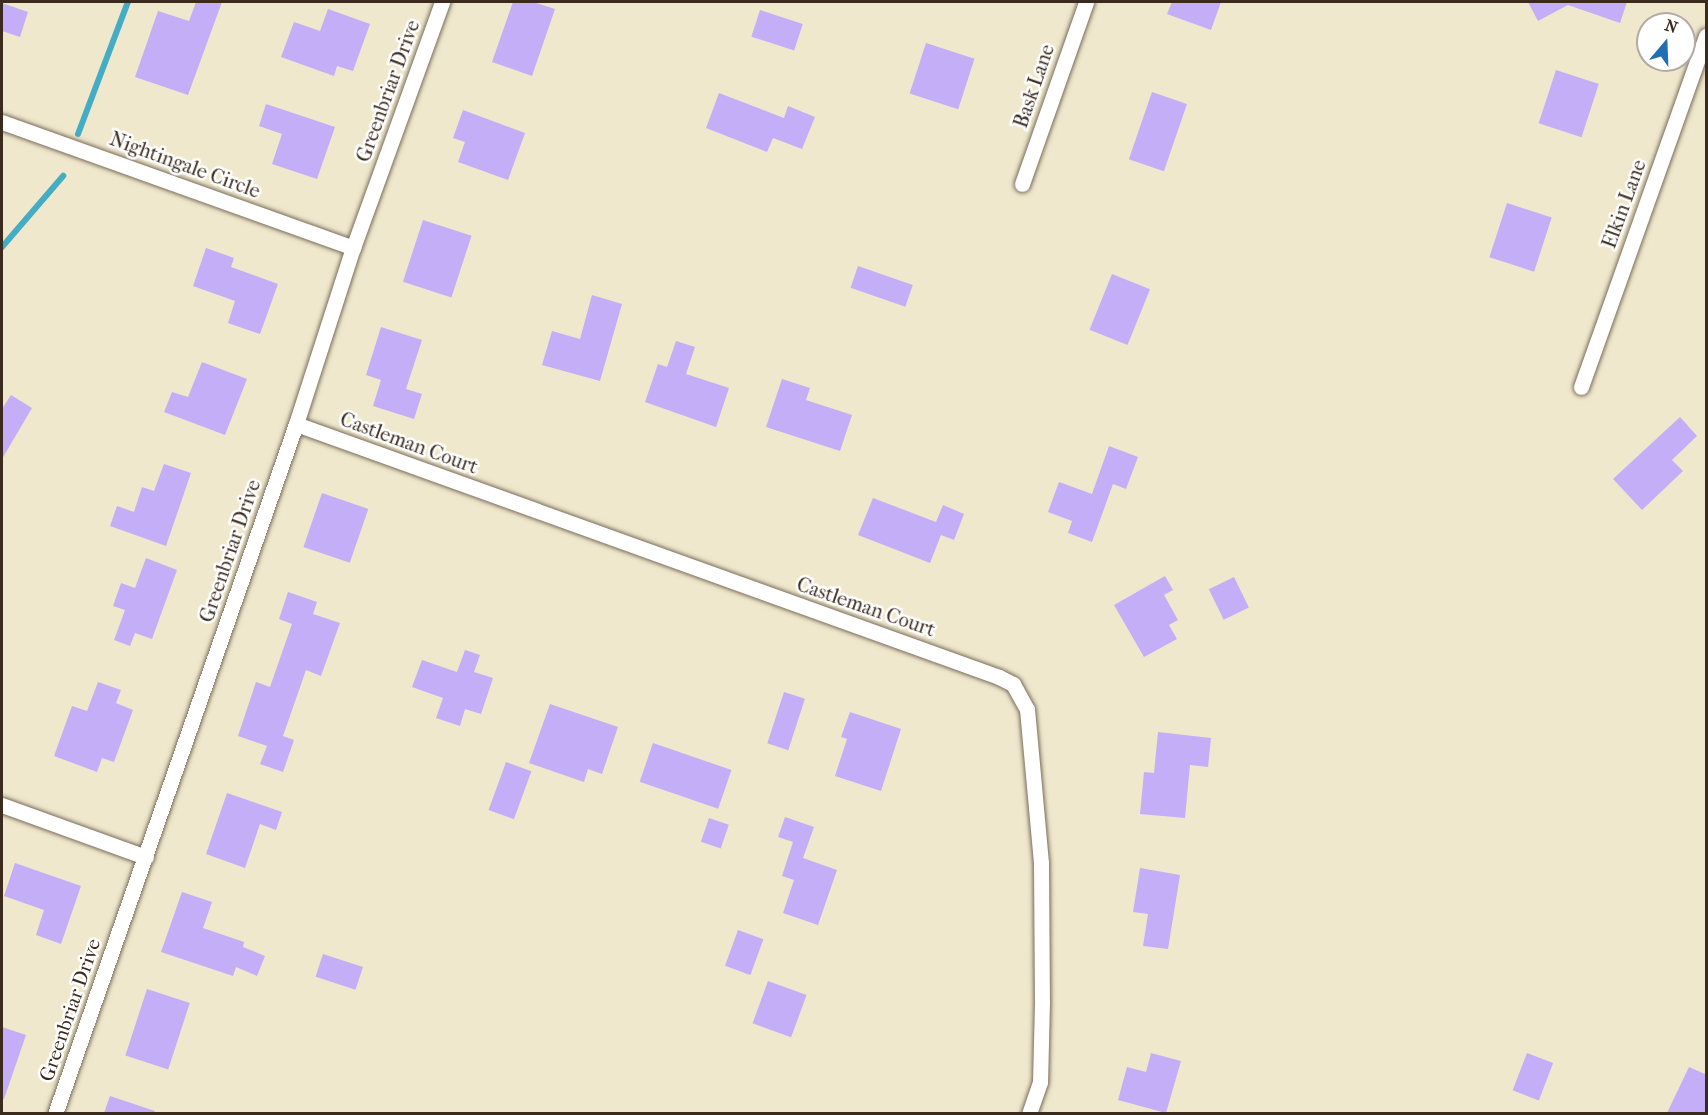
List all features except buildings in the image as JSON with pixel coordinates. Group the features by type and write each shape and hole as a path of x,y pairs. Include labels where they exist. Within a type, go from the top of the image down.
{"street":[{"name":"Greenbriar Drive","path":"55,1113 296,424 354,248 442,2"},
{"name":"Bask Lane","path":"1022,184 1086,2"},
{"name":"Elkin Lane","path":"1581,387 1707,36"},
{"name":"Nightingale Circle","path":"2,122 354,248"},
{"name":"Castleman Court","path":"296,424 999,676 1013,684 1027,709 1041,863 1040,1082 1029,1113"},
{"path":"2,805 146,857"}],"waterway":[{"path":"78,134 128,2"},
{"path":"2,247 63,176"}]}
